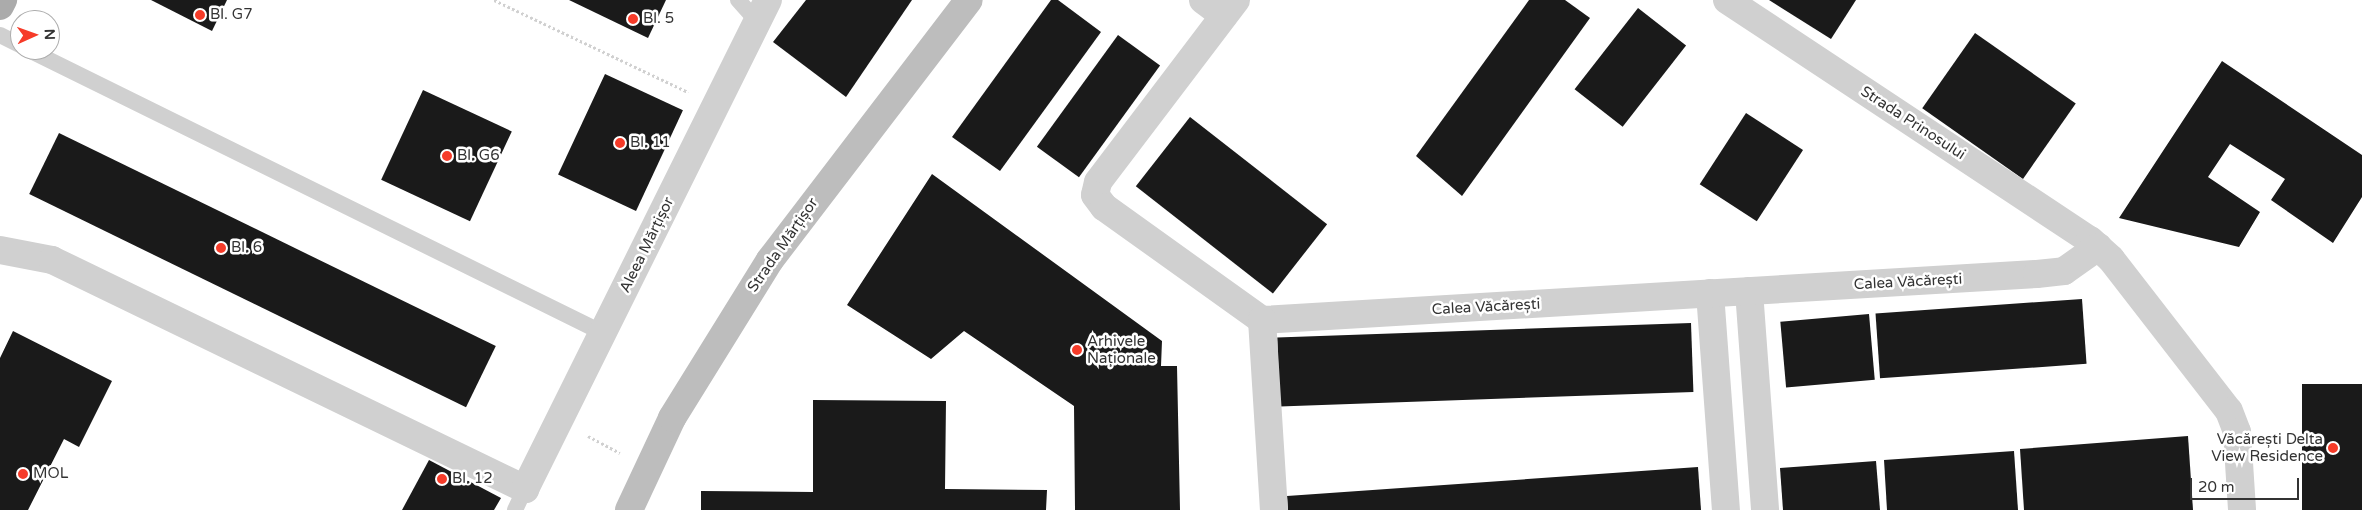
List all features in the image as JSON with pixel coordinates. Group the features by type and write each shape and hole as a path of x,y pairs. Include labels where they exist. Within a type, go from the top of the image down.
{"main road":[{"path":"0,6 3,0"}],"street":[{"name":"Strada Mărțișor","path":"629,510 648,467 712,349 770,260 969,0"},
{"name":"Strada Prinosului","path":"1727,0 2098,247 2229,411 2237,432 2242,510"},
{"path":"1221,5 1098,182 1095,195 1104,207 1262,320 1274,510"},
{"name":"Aleea Mărțișor","path":"520,500 762,11"},
{"name":"Calea Văcărești","path":"1262,320 2055,272 2082,261 2098,247"},
{"path":"10,253 52,260 520,500"},
{"path":"1749,291 1765,510"},
{"path":"1710,293 1726,510"}],"lane":[{"path":"738,0 762,11"},
{"path":"50,60 603,333"}],"path":[{"path":"494,0 715,105"},
{"path":"559,422 648,467"}],"building":[{"name":"Bl. G7","path":"151,0 227,0 212,31"},
{"name":"Bl. 5","path":"569,0 666,0 648,38"},
{"path":"806,0 912,0 846,97 773,42"},
{"path":"1051,0 1058,0 1101,32 1000,171 952,137"},
{"path":"1529,0 1565,0 1590,18 1462,196 1416,156"},
{"path":"1769,0 1856,0 1831,39"},
{"path":"1638,8 1686,46 1623,127 1575,89"},
{"path":"1975,33 2076,104 2023,179 1922,108"},
{"path":"1118,35 1160,66 1079,177 1037,147"},
{"path":"2222,61 2362,155 2362,197 2333,243 2271,200 2285,179 2230,144 2208,177 2260,212 2239,247 2119,218"},
{"name":"Bl. 11","path":"605,74 683,110 636,211 558,175"},
{"name":"Bl. G6","path":"423,90 512,131 470,221 381,180"},
{"path":"1746,113 1803,150 1757,221 1700,184"},
{"path":"1190,117 1327,224 1273,293 1136,186"},
{"name":"Bl. 6","path":"59,133 496,346 466,407 29,194"},
{"name":"Arhivele Naționale","path":"932,174 1162,341 1161,366 1177,366 1180,510 1075,510 1074,406 964,331 931,359 847,305"},
{"path":"2082,299 2087,364 1880,378 1876,313"},
{"path":"1869,314 1875,380 1786,388 1780,322"},
{"path":"1691,323 1693,392 1280,406 1277,337"},
{"path":"13,331 112,381 79,447 64,439 28,510 0,510 0,358"},
{"name":"Văcărești Delta View Residence","path":"2302,384 2362,384 2362,510 2302,510"},
{"path":"813,400 946,401 945,489 1047,490 1046,510 701,510 701,491 813,492"},
{"path":"2188,436 2193,510 2024,510 2020,449"},
{"path":"2014,451 2018,510 1887,510 1884,460"},
{"name":"Bl. 12","path":"429,460 501,498 494,510 402,510"},
{"path":"1876,461 1880,510 1783,510 1780,468"},
{"path":"1698,467 1701,510 1288,510 1287,496"}],"place":[{"name":"Bl. G7","path":"200,15"},
{"name":"Bl. 5","path":"633,19"},
{"name":"Bl. 11","path":"620,143"},
{"name":"Bl. G6","path":"447,156"},
{"name":"Bl. 6","path":"221,248"},
{"name":"Arhivele Naționale","path":"1077,350"},
{"name":"Văcărești Delta View Residence","path":"2333,448"},
{"name":"MOL","path":"23,474"},
{"name":"Bl. 12","path":"442,479"}]}
